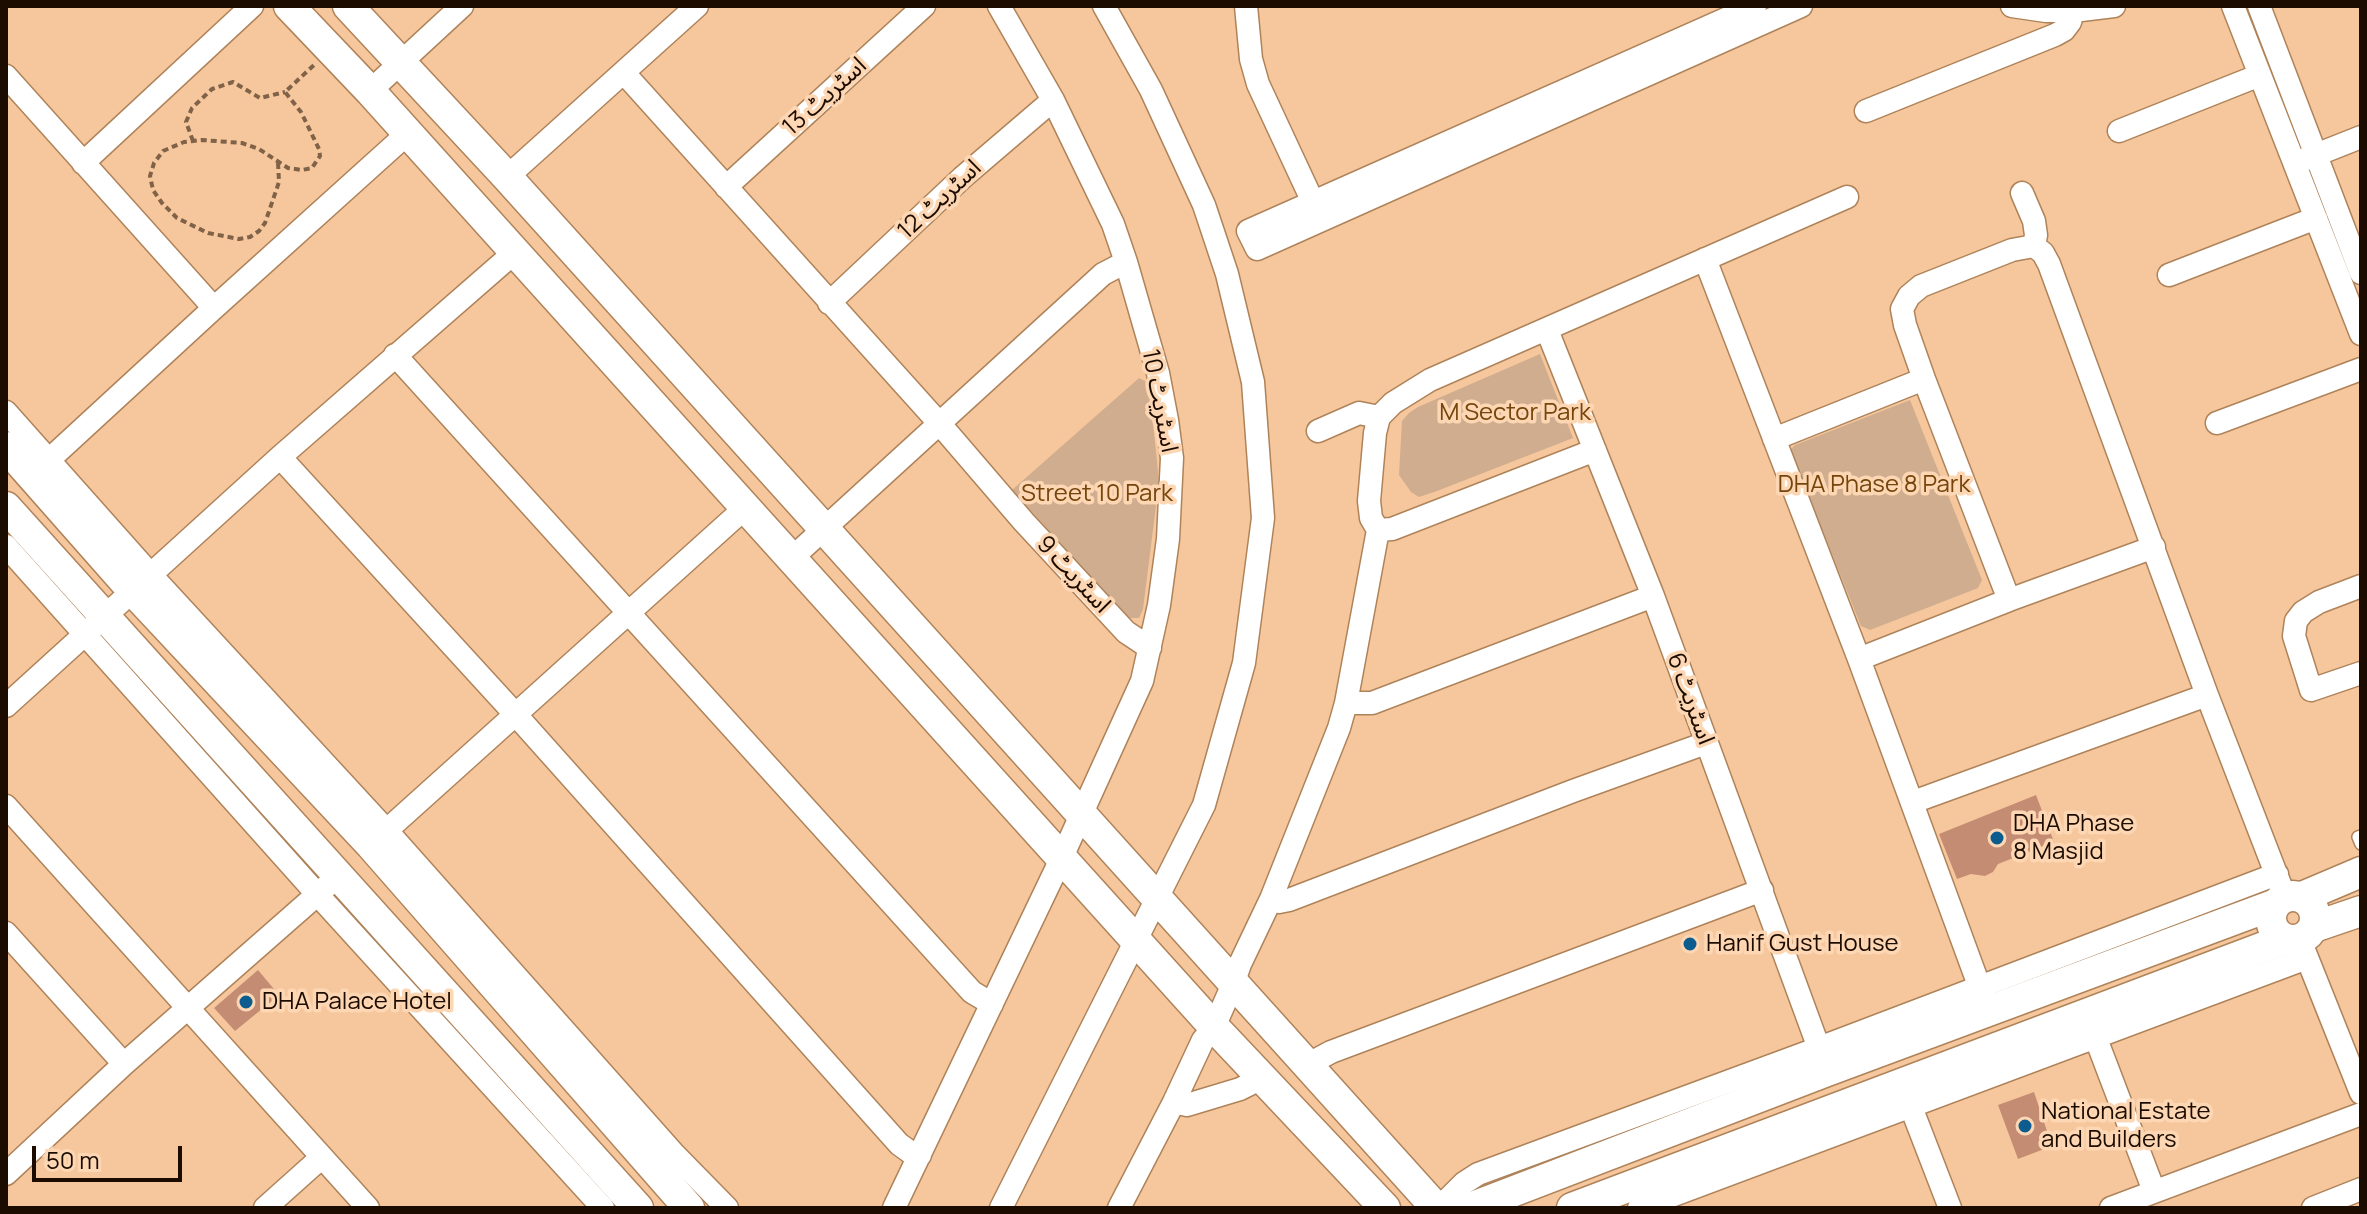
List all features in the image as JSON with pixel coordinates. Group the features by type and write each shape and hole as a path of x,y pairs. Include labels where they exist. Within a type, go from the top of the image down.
{"street":[{"path":"83,163 252,6"},
{"path":"289,6 370,91 1214,1027 1385,1208"},
{"path":"348,6 507,177 1233,984 1443,1206 1985,999 2285,893 2361,872"},
{"path":"370,91 462,6"},
{"path":"507,177 697,6"},
{"name":"اسٹریٹ 13","path":"726,187 924,6"},
{"name":"اسٹریٹ 10","path":"894,1208 1062,857 1142,681 1168,539 1172,458 1158,373 1126,262 1113,224 1053,100 999,6"},
{"path":"1001,1208 1204,805 1244,663 1263,518 1253,382 1227,274 1204,205 1151,90 1104,6"},
{"path":"1246,6 1251,59 1258,84 1317,210"},
{"path":"1253,240 1755,6"},
{"path":"1317,210 1801,6"},
{"path":"2012,6 2046,11 2114,6"},
{"path":"2233,6 2361,334"},
{"path":"2259,6 2361,273"},
{"path":"1866,111 2055,35 2070,22 2073,11"},
{"name":"اسٹریٹ 9","path":"624,73 1024,522 1126,632 1150,648"},
{"path":"2119,131 2260,75"},
{"path":"6,76 214,308"},
{"name":"اسٹریٹ 12","path":"829,303 963,177 1053,100"},
{"path":"41,468 407,134"},
{"path":"2295,163 2361,137"},
{"path":"2022,193 2034,221 2034,246"},
{"path":"1119,1208 1203,1040 1214,1027 1321,778 1346,703 1378,530 1371,518 1369,501 1379,417 1393,403 1430,380 1847,197"},
{"path":"2169,275 2316,218"},
{"path":"1639,1208 1907,1096 2302,941 2316,918 2309,902 2285,893 2207,695 2049,264 2043,253 2034,246 2012,250 1921,286 1909,296 1902,309 1924,379 2009,600"},
{"path":"6,706 280,457 515,252"},
{"path":"1705,259 1859,659 1985,999"},
{"path":"792,558 1103,274 1126,262"},
{"name":"اسٹریٹ 6","path":"1547,330 1653,596 1823,1059"},
{"path":"395,355 972,992 992,1004"},
{"path":"2217,423 2361,369"},
{"path":"1774,439 1924,379"},
{"path":"6,412 41,468 142,583 727,1208"},
{"path":"1318,431 1359,413 1379,417"},
{"path":"6,447 41,468"},
{"path":"1378,530 1392,529 1595,450"},
{"path":"280,457 516,715 899,1144 920,1155"},
{"path":"6,507 95,626 327,885 603,1208"},
{"path":"379,838 745,508"},
{"path":"6,546 95,626"},
{"path":"1859,659 2154,547"},
{"path":"2361,586 2319,602 2303,612 2296,621 2294,636 2311,690 2361,673"},
{"path":"1346,703 1372,703 1653,596"},
{"path":"1913,802 2207,695"},
{"path":"1271,899 1279,902 1289,900 1706,743"},
{"path":"6,806 368,1208"},
{"path":"379,838 682,1206"},
{"path":"6,1174 124,1064 327,885"},
{"path":"327,885 638,1208"},
{"path":"1310,1066 1331,1052 1762,890"},
{"path":"2285,893 2272,911 2273,928 2278,935 2302,941"},
{"path":"1572,1208 2095,1036 2361,911"},
{"path":"6,933 124,1064"},
{"path":"2302,941 2361,1093"},
{"path":"1823,1059 1889,1049 1985,999"},
{"path":"2095,1036 2154,1191"},
{"path":"1889,1049 1950,1208"},
{"path":"1174,1102 1187,1105 1240,1089 1250,1084 1258,1074"},
{"path":"2111,1208 2361,1114"},
{"path":"265,1208 322,1157"},
{"path":"2313,1208 2361,1189"}],"lane":[{"path":"2361,836 2358,837 2361,844"}],"path":[{"path":"193,141 186,122 192,108 212,89 233,82 260,98 279,95 330,49"},
{"path":"278,163 279,182 271,211 259,231 239,239 208,233 177,218 153,190 150,176 154,163 163,151 193,141 212,140 242,143 259,149 278,163 302,170 312,168 320,156 301,112 285,92"}],"green space":[{"name":"M Sector Park","path":"1540,354 1573,438 1419,497 1411,492 1399,475 1402,421 1409,413"},
{"name":"Street 10 Park","path":"1139,378 1149,383 1159,482 1143,609 1139,618 1130,618 1012,490"},
{"name":"DHA Phase 8 Park","path":"1910,400 1982,580 1978,588 1870,630 1861,626 1790,450 1795,445"}],"building":[{"name":"DHA Phase 8 Masjid","path":"2036,795 2054,842 1998,864 1993,872 1985,876 1971,874 1957,879 1939,834"},
{"name":"DHA Palace Hotel","path":"258,970 279,995 235,1031 214,1008"},
{"name":"National Estate and Builders","path":"2034,1092 2052,1146 2018,1159 1998,1105"}],"place":[{"name":"DHA Phase 8 Masjid","path":"1997,838"},
{"name":"Hanif Gust House","path":"1690,944"},
{"name":"DHA Palace Hotel","path":"246,1002"},
{"name":"National Estate and Builders","path":"2025,1126"}]}
